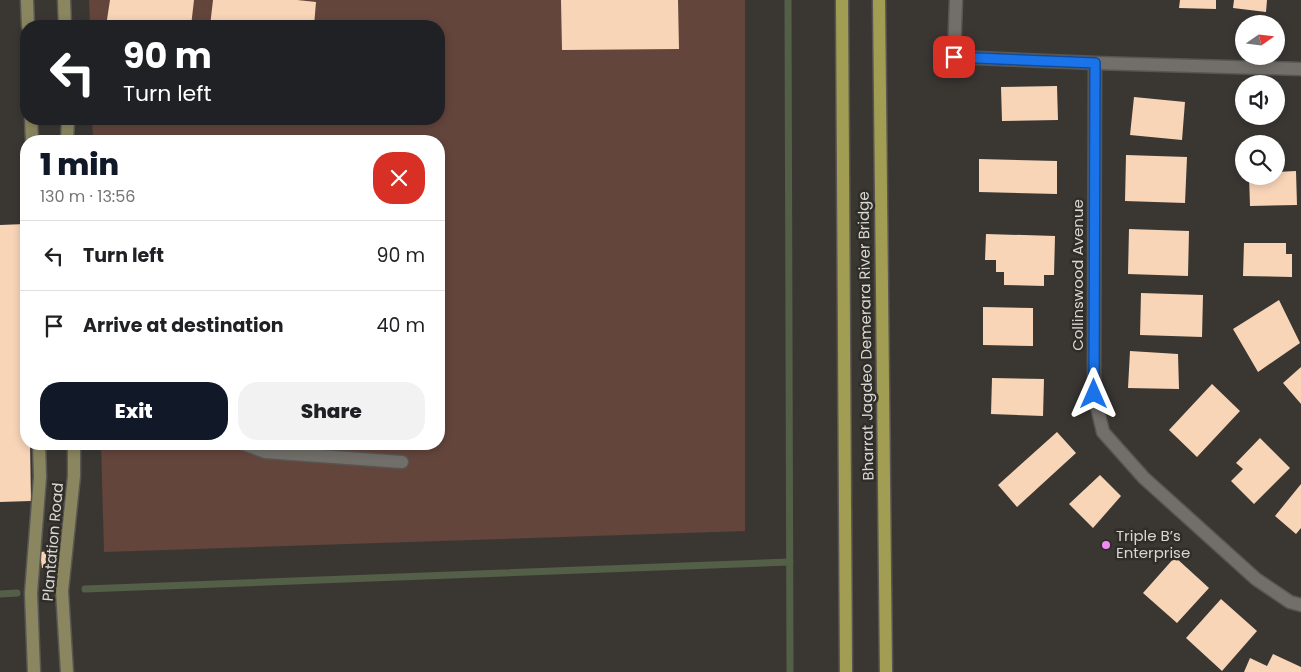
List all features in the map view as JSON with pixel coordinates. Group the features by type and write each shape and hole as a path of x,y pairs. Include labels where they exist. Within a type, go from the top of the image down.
{"main road":[{"name":"Bharrat Jagdeo Demerara River Bridge","path":"842,0 846,672"},
{"name":"Bharrat Jagdeo Demerara River Bridge","path":"879,0 886,672"}],"street":[{"path":"27,0 28,20"},
{"path":"64,0 65,20"},
{"path":"956,0 954,57 1301,69"},
{"name":"Collinswood Avenue","path":"1095,63 1094,394 1102,432 1144,478 1256,579 1290,602 1301,605"},
{"name":"Plantation Road","path":"34,672 30,593 40,477 39,450"},
{"name":"Plantation Road","path":"67,672 62,591 74,476 74,450"},
{"path":"260,450 265,452 402,462"}],"shaded area":[{"path":"89,0 745,0 745,531 104,552 101,450 445,450 445,135 93,135 92,125 445,125 445,20 90,20"}],"building":[{"path":"110,0 194,0 192,20 107,20"},
{"path":"213,0 297,0 316,2 314,20 211,20"},
{"path":"561,0 678,0 679,49 562,50"},
{"path":"1180,0 1216,0 1216,9 1179,8"},
{"path":"1234,0 1267,0 1266,12 1233,8"},
{"path":"1057,86 1058,120 1002,121 1001,87"},
{"path":"1134,97 1185,102 1182,140 1130,135"},
{"path":"1126,155 1187,157 1185,203 1125,201"},
{"path":"979,159 1057,161 1057,194 979,192"},
{"path":"1296,171 1297,205 1250,206 1249,185 1285,185 1285,172"},
{"path":"20,224 20,450 30,450 31,501 0,502 0,225"},
{"path":"1129,229 1189,231 1188,276 1128,274"},
{"path":"986,234 1055,236 1054,275 1044,275 1044,286 1004,285 1004,272 996,272 996,260 985,260"},
{"path":"1244,243 1286,243 1286,254 1292,254 1292,277 1243,276"},
{"path":"1141,293 1203,295 1202,337 1140,335"},
{"path":"1279,300 1300,343 1258,372 1233,329"},
{"path":"983,307 1033,308 1033,346 983,345"},
{"path":"1130,351 1178,354 1179,389 1128,388"},
{"path":"1301,367 1301,404 1283,383"},
{"path":"992,378 1044,379 1043,416 991,414"},
{"path":"1212,384 1240,411 1197,457 1169,430"},
{"path":"1057,432 1076,453 1017,507 998,485"},
{"path":"1260,438 1290,468 1254,504 1231,481 1243,469 1236,463"},
{"path":"1100,475 1121,496 1093,528 1069,504"},
{"path":"1301,484 1301,528 1296,534 1275,516"},
{"path":"52,551 54,567 42,568 40,552"},
{"path":"1175,557 1209,588 1177,623 1143,593"},
{"path":"1221,599 1257,631 1222,671 1186,638"},
{"path":"1273,654 1301,667 1301,672 1244,672 1250,658 1267,666"}],"waterway":[{"path":"788,0 790,672"},
{"path":"85,589 790,562"},
{"path":"0,594 17,593"}],"place":[{"name":"Triple B’s Enterprise","path":"1106,545"}],"route":[{"path":"954,57 1095,63 1094,394"}]}
